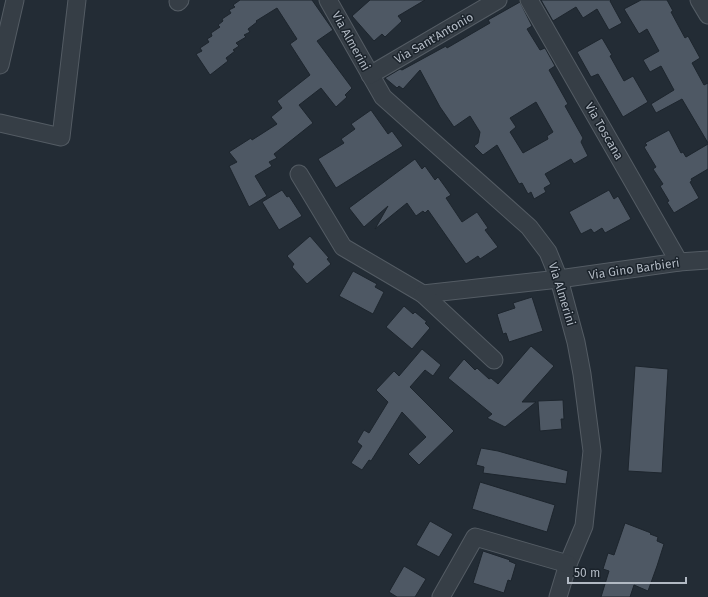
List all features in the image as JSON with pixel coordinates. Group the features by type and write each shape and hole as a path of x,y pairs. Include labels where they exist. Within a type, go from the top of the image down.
{"street":[{"path":"0,65 16,0"},
{"path":"0,123 61,137 78,3 77,0"},
{"name":"Via Almerini","path":"328,0 383,97 529,227 548,252 559,279 576,342 582,374 592,451 584,526 568,564 558,597"},
{"name":"Via Sant'Antonio","path":"370,75 498,0"},
{"name":"Via Toscana","path":"529,0 679,262"},
{"path":"700,0 708,15"},
{"path":"299,174 343,247 423,294 494,360"},
{"name":"Via Gino Barbieri","path":"423,294 559,279 679,262 708,260"},
{"path":"441,597 475,537 568,564"}],"building":[{"path":"240,0 312,0 333,30 317,41 352,88 345,95 347,97 336,107 321,88 299,105 313,123 274,154 277,158 269,162 272,166 255,176 267,196 249,207 229,166 237,162 229,152 251,138 252,140 277,124 271,117 282,108 277,101 310,75 290,44 297,39 277,8 256,21 257,22 248,29 250,32 244,35 246,37 236,43 239,46 226,58 228,61 210,75 196,54 202,51 200,48 209,42 207,39 212,36 211,33 220,27 218,25 223,21 222,19 231,13 229,10 235,7 233,5"},
{"path":"370,0 425,0 398,16 402,21 385,37 382,34 374,41 352,16"},
{"path":"541,0 611,0 610,1 622,23 609,30 597,9 583,18 576,7 553,21"},
{"path":"641,0 667,0 673,11 671,12 685,38 688,36 700,58 692,63 704,85 708,83 708,143 682,99 656,113 651,104 674,90 661,66 650,72 643,60 659,51 647,29 639,34 624,9"},
{"path":"520,2 532,26 527,29 540,50 545,48 555,66 549,70 568,104 565,106 583,138 581,142 588,156 574,164 571,159 545,174 551,184 544,188 546,192 534,199 531,192 528,194 522,183 519,184 497,145 483,155 474,146 478,143 480,132 470,116 454,127 440,107 420,70 403,89 399,86 397,88 385,78 446,46 447,48 490,23 488,20","holes":["536,102 553,132 547,136 548,139 523,153 510,132 516,127 510,118"]},
{"path":"602,38 624,81 633,76 648,102 623,117 598,74 591,77 577,52"},
{"path":"371,110 388,134 392,131 403,146 336,188 318,159 344,143 341,139 355,129 351,124"},
{"path":"669,130 681,153 683,152 686,157 708,144 708,169 691,179 692,181 690,182 699,198 674,213 660,186 663,184 653,169 656,167 644,147 647,145 645,143"},
{"path":"415,159 422,169 425,166 435,180 438,177 451,195 446,198 462,222 477,212 488,228 485,230 498,247 480,259 478,256 466,264 428,210 425,213 423,211 416,216 407,203 375,229 388,206 364,227 349,208"},
{"path":"282,190 287,197 289,196 302,216 279,230 262,202"},
{"path":"609,190 614,199 618,196 631,219 605,233 602,228 594,233 591,229 581,234 569,212"},
{"path":"310,236 329,258 327,259 331,264 307,284 292,267 294,264 287,256"},
{"path":"353,271 377,284 375,287 384,292 373,314 339,296"},
{"path":"532,297 543,331 509,342 506,333 503,334 497,314 515,308 513,303"},
{"path":"404,306 413,314 415,312 427,322 425,323 430,328 412,349 386,327"},
{"path":"531,346 554,366 522,402 536,402 505,427 487,418 492,414 448,378 464,359 475,370 477,368 489,379 491,378 498,384"},
{"path":"422,349 441,365 433,376 425,370 410,387 454,431 419,465 408,454 426,437 402,412 371,461 369,460 362,470 351,463 362,446 357,442 364,430 369,433 388,402 376,390 394,371 399,376"},
{"path":"635,366 668,369 662,473 628,471"},
{"path":"563,400 564,419 561,419 562,429 540,431 538,401"},
{"path":"481,448 498,451 568,471 566,484 483,473 484,467 476,465"},
{"path":"480,482 555,505 547,532 472,509"},
{"path":"430,521 453,534 439,557 416,545"},
{"path":"625,523 651,533 650,534 658,537 657,541 664,544 657,566 648,591 634,585 630,597 601,597 609,571 603,569 608,553 614,555"},
{"path":"483,551 510,560 509,561 516,564 511,581 508,580 504,593 473,583"},
{"path":"404,566 426,579 415,597 397,597 389,592"}]}
